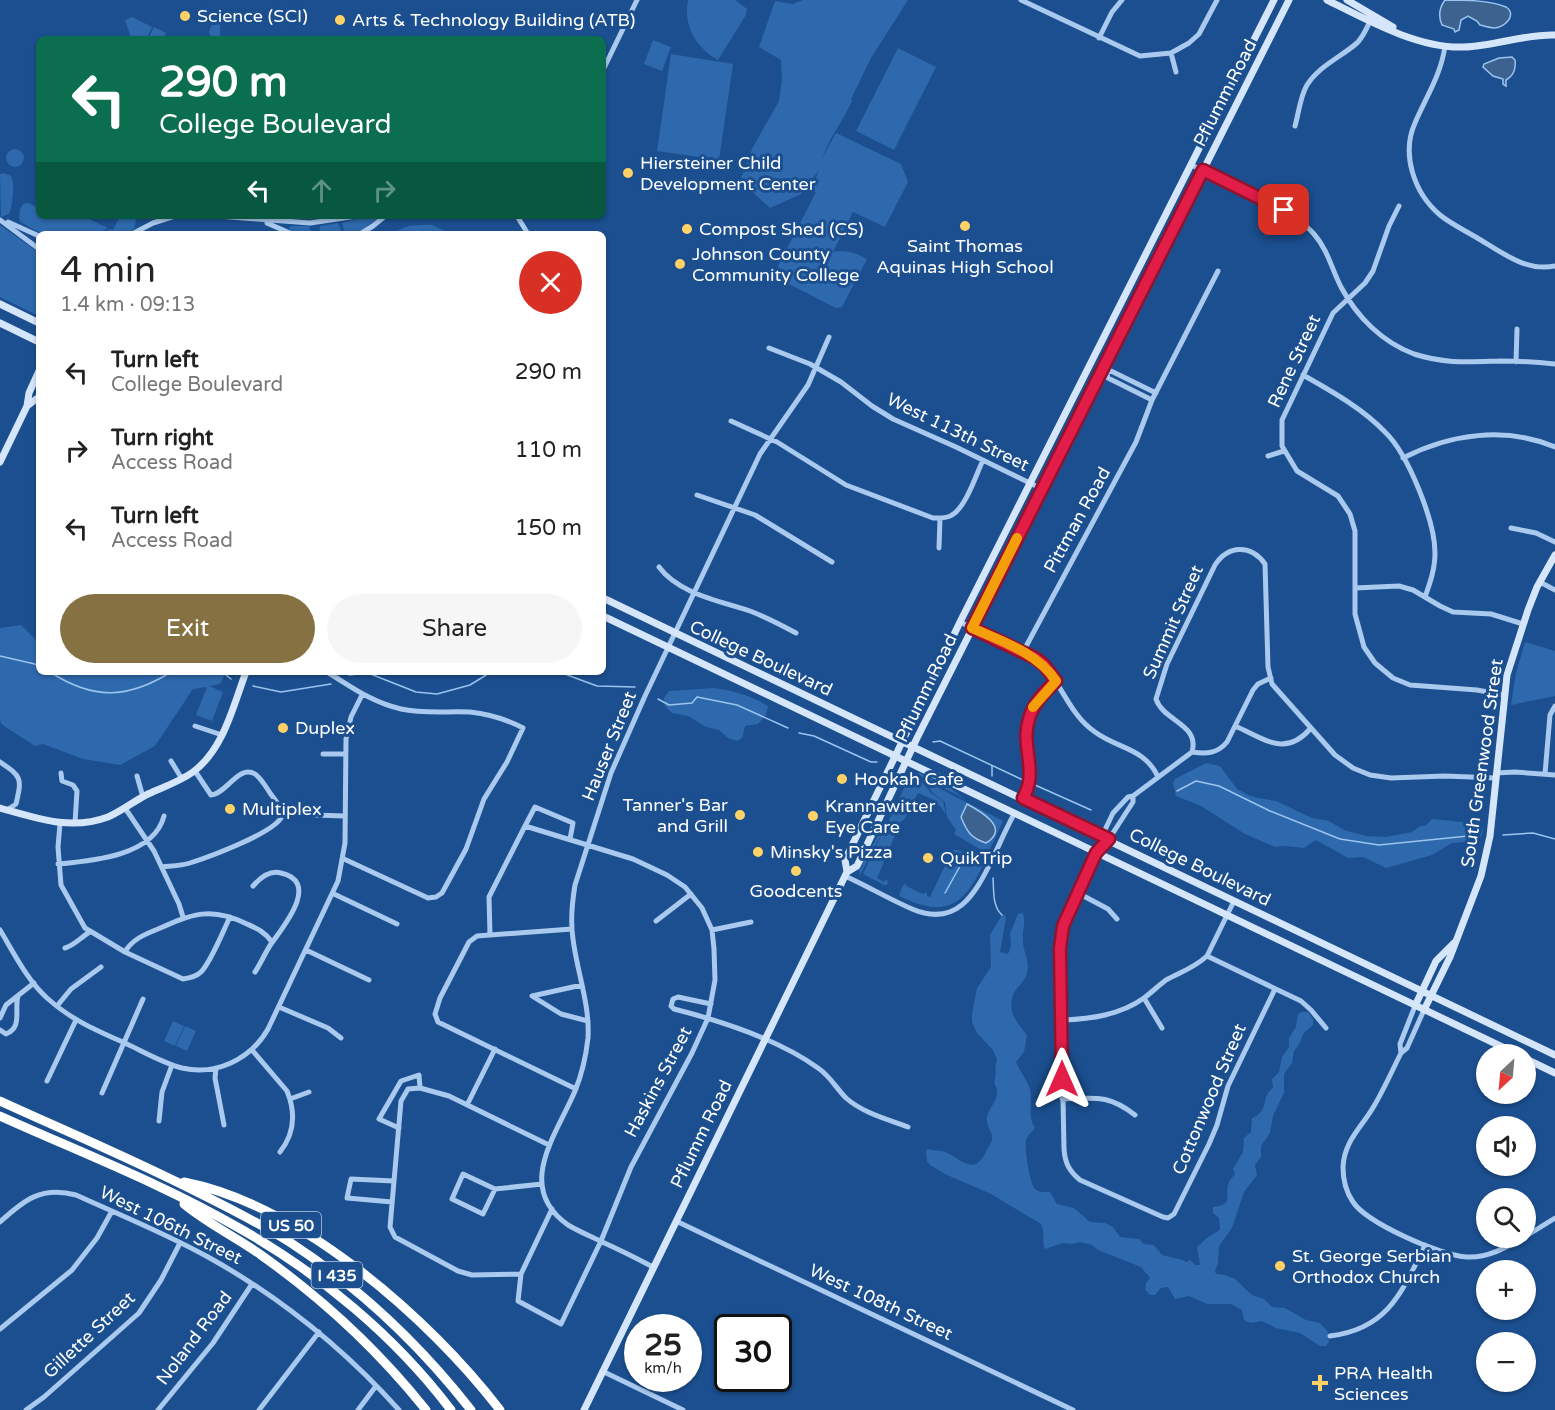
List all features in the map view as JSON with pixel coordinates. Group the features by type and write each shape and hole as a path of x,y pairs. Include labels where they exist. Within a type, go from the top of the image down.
{"highway":[{"name":"I 435","path":"0,1101 173,1179 253,1220 290,1242 345,1282 390,1320 428,1358 471,1410"},
{"name":"I 435","path":"0,1116 168,1192 237,1227 320,1281 396,1348 451,1410"},
{"name":"US 50","path":"173,1179 205,1186 260,1207 328,1248 407,1311 454,1357 500,1410"},
{"name":"US 50","path":"168,1192 311,1292 383,1360 426,1410"}],"main road":[{"name":"Pflumm Road","path":"846,874 845,860 960,622 1274,0"},
{"name":"Pflumm Road","path":"584,1410 763,1039 846,874 857,866 913,746 1289,0"},
{"path":"1327,0 1372,18 1407,36 1427,43 1446,46 1477,46 1539,35 1555,35"},
{"path":"1347,0 1372,18"},
{"path":"0,304 36,322"},
{"path":"0,323 36,341"},
{"path":"0,462 27,406 29,393 36,378"},
{"path":"27,406 36,399"},
{"name":"South Greenwood Street","path":"1424,1010 1450,957 1473,899 1486,857 1507,675 1523,624 1540,582 1555,555"},
{"name":"College Boulevard","path":"606,600 1555,1055"},
{"name":"College Boulevard","path":"606,617 1496,1044"},
{"path":"4,809 60,824 96,821 182,779 195,771 208,758 222,735 245,675"},
{"name":"South Greenwood Street","path":"1415,1006 1436,961 1454,943"},
{"path":"1536,1064 1555,1073"}],"street":[{"path":"606,64 637,0"},
{"path":"1021,0 1035,3 1099,38 1140,56 1171,53 1189,43 1199,34 1217,0"},
{"path":"1099,38 1112,12 1122,0"},
{"path":"1295,126 1302,96 1312,79 1361,38 1372,18"},
{"path":"1446,46 1441,68 1415,123 1410,140 1409,160 1421,191 1441,216 1519,262 1538,268 1555,266"},
{"path":"1171,53 1176,72"},
{"path":"1191,165 1284,210 1302,222 1316,236 1341,286 1364,320 1392,343 1412,353 1446,363 1555,364"},
{"name":"Rene Street","path":"1284,452 1282,420 1303,375 1333,313 1365,283 1374,271 1389,226 1400,206"},
{"path":"138,231 166,219"},
{"path":"247,219 310,223 337,219"},
{"path":"364,231 381,219"},
{"path":"0,220 36,235"},
{"path":"0,220 36,247"},
{"path":"257,220 284,231"},
{"path":"1156,393 1111,371 1107,373 1108,378 1152,400 1156,393 1218,271"},
{"path":"1516,362 1517,329"},
{"name":"Hauser Street","path":"552,1209 545,1197 542,1167 549,1144 576,1089 586,1054 588,1021 572,929 572,902 611,772 750,473 770,438 808,385 829,337"},
{"name":"West 113th Street","path":"769,348 816,367 893,419 1042,489"},
{"path":"1303,375 1342,398 1374,422 1386,433 1403,458 1422,499 1435,550 1434,568 1425,597"},
{"name":"Pittman Road","path":"1023,652 1131,452 1152,400"},
{"path":"731,421 770,438 846,485 933,518 953,514 960,508 983,460"},
{"path":"1403,458 1432,445 1471,435 1525,438 1555,447"},
{"path":"1268,456 1284,452 1297,471 1338,496 1350,514 1355,531 1355,614 1364,647 1372,659 1393,678 1410,685 1477,690 1504,695"},
{"path":"698,495 735,507 763,520 832,562"},
{"path":"939,548 940,518"},
{"path":"1511,528 1536,533 1555,542"},
{"name":"Summit Street","path":"1192,752 1194,745 1187,729 1156,703 1156,699 1167,664 1215,565 1218,559 1228,551 1249,550 1261,558 1266,570 1268,667 1271,678"},
{"path":"659,567 671,580 695,592 766,618 796,633"},
{"path":"1540,582 1555,590"},
{"path":"1355,588 1400,586 1413,590 1453,612 1491,614 1523,624"},
{"path":"960,622 1023,652 1044,665 1085,724 1102,736 1147,759 1158,777"},
{"path":"332,675 362,695 401,709 433,713 470,712 487,715 523,728 507,762 484,799 466,849 442,893 428,898 344,859"},
{"path":"1105,838 1113,813 1128,797 1133,796 1192,752 1211,753 1222,748 1253,690 1258,684 1271,678 1272,684 1335,755 1353,768 1370,775 1391,778 1555,775"},
{"path":"1023,798 1030,782 1031,770 1026,740 1029,718 1041,696 1056,681"},
{"path":"0,930 34,983 57,1006 76,1020 172,1065 197,1070 216,1068 234,1062 252,1050 270,1026 334,894 344,859 348,727 362,695"},
{"path":"1545,774 1550,715 1555,706"},
{"path":"195,726 222,735"},
{"path":"1235,726 1286,746 1301,740 1311,728"},
{"path":"323,754 346,754"},
{"path":"171,761 182,779"},
{"path":"0,762 19,778 21,784 16,804 4,809"},
{"path":"162,867 188,864 202,859 268,830 281,818 282,812 279,805 256,774 249,772 241,774 218,794 211,795 195,771"},
{"path":"61,773 62,781 73,785 77,791 75,824"},
{"path":"137,776 142,797"},
{"path":"1133,796 1133,802 1096,853 1066,916 1061,936 1062,1099 1100,1098 1120,1104 1135,1115"},
{"path":"490,935 489,897 535,807 573,824 570,839"},
{"path":"125,808 147,839 162,867 183,917"},
{"path":"846,874 913,909 924,913 945,913 956,909 973,896 1014,814"},
{"path":"313,815 345,816"},
{"path":"58,864 107,859 132,848 159,831 164,816"},
{"path":"60,824 58,864 64,891 82,924 90,932 183,979 201,972 230,917"},
{"path":"525,826 589,845 649,866 667,875 691,894 702,908 712,930 751,922"},
{"path":"253,885 264,875 280,873 292,878 299,888 299,896 294,909 255,972"},
{"path":"1078,893 1108,909 1117,919"},
{"path":"334,894 397,924"},
{"path":"656,921 691,894"},
{"path":"1063,1020 1101,1017 1120,1010 1144,998 1171,977 1190,970 1207,956 1234,901"},
{"path":"125,951 135,940 183,917 215,914 230,917 265,933 272,942"},
{"path":"572,929 477,936 470,942 440,999 435,1014 438,1022 576,1089"},
{"name":"Haskins Street","path":"521,1274 518,1301 561,1324 601,1241 631,1167 692,1053 708,1018 715,965 712,930"},
{"path":"65,948 90,932"},
{"path":"306,950 369,980"},
{"path":"1207,956 1301,1001 1326,1028"},
{"path":"57,1006 71,989 101,967"},
{"path":"0,1018 6,1005 34,983"},
{"path":"582,985 532,996 561,1014 588,1021"},
{"name":"Cottonwood Street","path":"1062,1099 1065,1159 1072,1174 1080,1180 1145,1210 1168,1218 1174,1214 1209,1144 1228,1086 1275,989"},
{"path":"0,1030 6,1034 16,1025 18,996"},
{"path":"711,1005 678,997 671,1006 674,1010 739,1028 763,1039 818,1068 846,1098 867,1112 908,1128"},
{"path":"1144,998 1162,1028"},
{"path":"102,1093 143,999"},
{"path":"1401,1053 1400,1044 1415,1006"},
{"path":"279,1007 328,1028 341,1038"},
{"path":"1424,1010 1407,1048 1401,1053 1374,1106 1353,1135 1347,1149 1343,1170 1347,1190 1353,1202 1367,1216 1449,1255 1469,1257 1492,1254 1507,1248"},
{"path":"47,1081 76,1020"},
{"path":"467,1105 495,1049"},
{"path":"252,1050 287,1091 291,1099 292,1129 286,1145 280,1152"},
{"path":"159,1121 162,1092 172,1065"},
{"path":"216,1068 215,1078 224,1125"},
{"path":"399,1128 379,1119 401,1081 419,1075 420,1088"},
{"path":"549,1144 449,1096 420,1088 408,1089 401,1101 392,1202 390,1227 395,1237 458,1271 472,1275 521,1274 552,1209 567,1224 653,1267"},
{"path":"291,1099 309,1092"},
{"path":"495,1189 483,1214 452,1199 463,1174 495,1189 542,1184"},
{"path":"392,1202 347,1198 351,1179 394,1181"},
{"name":"West 106th Street","path":"0,1222 23,1201 49,1192 61,1192 75,1195 180,1243 252,1284 319,1332 399,1410"},
{"path":"0,1329 72,1270 97,1238 112,1211"},
{"path":"1536,1230 1555,1218"},
{"name":"West 108th Street","path":"676,1221 1073,1410"},
{"name":"Gillette Street","path":"27,1410 139,1313 161,1280 180,1243"},
{"path":"1330,1336 1355,1331 1375,1321 1388,1310 1400,1294 1425,1245"},
{"name":"Noland Road","path":"159,1410 213,1343 252,1284"},
{"path":"259,1410 319,1332"},
{"path":"603,1371 670,1407 683,1410"},
{"path":"358,1410 376,1386"}],"shaded area":[{"path":"688,0 735,0 747,9 746,15 718,60 703,49 689,27"},
{"path":"803,0 908,0 871,58 852,101 822,158 836,133 901,164 908,182 885,227 853,212 833,252 850,252 867,259 842,307 836,308 773,276 816,192 811,190 819,170 801,194 770,208 740,181 753,147 779,101 782,80 781,60 759,47 775,1 793,4"},
{"path":"1445,0 1492,3 1506,7 1511,14 1505,23 1494,28 1480,25 1468,16 1461,20 1459,30 1455,32 1454,29 1442,25 1441,22 1441,6"},
{"path":"132,17 152,27 148,36 130,36 125,20"},
{"path":"220,22 220,36 211,36 209,32 212,24"},
{"path":"154,27 166,33 164,36 150,36"},
{"path":"653,40 671,47 662,71 644,64"},
{"path":"898,48 936,67 894,150 856,131"},
{"path":"671,54 733,64 719,160 657,151"},
{"path":"1512,57 1515,60 1515,69 1506,80 1506,86 1503,84 1503,79 1493,76 1483,67 1484,64 1499,58"},
{"path":"11,149 19,149 24,154 22,165 11,167 6,162 6,154"},
{"path":"4,173 12,178 13,191 9,214 1,217 0,174"},
{"path":"28,203 36,207 36,219 89,219 108,228 104,231 37,231 19,219 23,204"},
{"path":"118,219 135,219 136,221 134,229 131,231 107,231 113,230"},
{"path":"357,219 377,219 360,231 344,231 342,223"},
{"path":"338,223 342,231 319,231 320,226"},
{"path":"0,225 36,251 36,315 0,297"},
{"path":"432,225 445,231 398,230 409,226"},
{"path":"309,226 311,231 292,231 289,227"},
{"path":"21,625 36,640 36,675 224,675 220,684 209,686 223,692 212,721 196,715 207,687 193,689 155,746 120,765 83,759 43,744 35,746 1,724 0,628"},
{"path":"1525,642 1555,651 1555,696 1511,705 1516,673"},
{"path":"714,688 742,694 761,702 768,706 766,715 758,724 745,726 742,738 737,741 688,716 672,713 665,706 664,698 669,691"},
{"path":"1206,763 1220,766 1237,789 1248,795 1276,801 1312,818 1329,821 1344,830 1366,836 1385,837 1412,832 1420,826 1425,826 1432,819 1481,824 1483,831 1480,840 1452,843 1432,855 1386,868 1363,857 1348,858 1316,840 1304,848 1275,847 1245,834 1201,806 1176,796 1173,783 1175,779"},
{"path":"914,773 920,773 950,788 965,799 1004,819"},
{"path":"914,775 931,793 943,801 946,814 939,805 933,805 934,800 918,793 904,820 901,821 877,878 884,882 888,881 887,885 884,885 863,874 885,827 860,875 859,870 884,825 888,822 910,776"},
{"path":"921,779 1003,821 989,851 985,852 954,834 956,830 947,817 945,802 933,793"},
{"path":"967,804 985,815 994,826 993,837 986,843 973,837 965,827 961,817"},
{"path":"954,850 966,853 982,867 967,892 958,900 939,907 914,903 899,896 906,883 906,886 923,894 927,892 927,896 930,897"},
{"path":"1023,913 1023,945 1028,968 1025,979 1014,993 1011,1005 1016,1021 1027,1035 1024,1052 1016,1062 1031,1094 1031,1119 1035,1128 1027,1137 1026,1144 1028,1166 1034,1187 1039,1192 1050,1192 1057,1204 1074,1208 1090,1222 1105,1223 1113,1227 1120,1237 1139,1239 1144,1244 1154,1245 1162,1255 1186,1262 1190,1260 1195,1265 1200,1265 1197,1247 1220,1230 1219,1218 1213,1213 1213,1207 1220,1206 1227,1201 1229,1181 1235,1174 1233,1169 1243,1152 1244,1138 1251,1132 1252,1118 1261,1112 1273,1088 1272,1079 1279,1072 1282,1057 1289,1047 1289,1038 1296,1027 1298,1014 1308,1012 1313,1019 1313,1025 1303,1034 1294,1051 1292,1063 1284,1074 1284,1093 1273,1116 1270,1133 1261,1146 1261,1157 1255,1165 1257,1175 1244,1192 1232,1228 1219,1246 1215,1271 1216,1274 1235,1279 1252,1295 1264,1299 1272,1307 1285,1308 1306,1320 1320,1323 1328,1332 1329,1342 1326,1346 1320,1346 1300,1333 1276,1328 1262,1321 1250,1323 1244,1320 1242,1310 1231,1304 1207,1304 1189,1296 1175,1299 1168,1287 1161,1288 1155,1295 1150,1295 1145,1290 1150,1278 1141,1267 1098,1250 1092,1245 1080,1242 1063,1243 1045,1249 1041,1224 991,1194 945,1174 927,1161 926,1151 928,1149 942,1151 963,1162 974,1164 983,1157 991,1142 992,1134 987,1117 997,1096 994,1083 997,1060 993,1050 977,1033 972,1022 972,1014 977,988 991,967 990,935 1002,915 1005,915 1000,952 1008,954 1011,946 1010,934 1018,914"},
{"path":"173,1021 184,1026 175,1046 164,1041"},
{"path":"185,1026 196,1031 187,1051 176,1046"}],"waterway":[{"path":"0,656 36,664"},
{"path":"55,675 81,688 110,693 140,687 166,675"},
{"path":"226,675 231,679"},
{"path":"373,675 416,692 437,694 470,685 486,675"},
{"path":"567,675 597,686 635,687"},
{"path":"253,686 281,692 331,684"},
{"path":"658,699 669,705 692,703 697,697 737,705 788,728"},
{"path":"799,733 814,736 871,762 877,762"},
{"path":"933,742 940,741 1023,780"},
{"path":"992,766 992,776"},
{"path":"1177,791 1196,781 1219,786 1270,811 1340,839 1379,845 1478,835"},
{"path":"1035,785 1091,810"},
{"path":"1503,835 1533,833 1555,839"},
{"path":"945,893 964,859"},
{"path":"993,878 995,903 1002,915"}],"slow traffic":[{"path":"1017,538 972,628 1035,658 1051,673 1056,681 1033,707"}],"place":[{"name":"Science (SCI)","path":"185,16"},
{"name":"Arts & Technology Building (ATB)","path":"340,20"},
{"name":"Hiersteiner Child Development Center","path":"628,173"},
{"name":"Saint Thomas Aquinas High School","path":"965,226"},
{"name":"Compost Shed (CS)","path":"687,229"},
{"name":"Johnson County Community College","path":"680,264"},
{"name":"Duplex","path":"283,728"},
{"name":"Hookah Cafe","path":"842,779"},
{"name":"Multiplex","path":"230,809"},
{"name":"Tanner's Bar and Grill","path":"740,815"},
{"name":"Krannawitter Eye Care","path":"813,816"},
{"name":"Minsky's Pizza","path":"758,852"},
{"name":"QuikTrip","path":"928,858"},
{"name":"Goodcents","path":"796,871"},
{"name":"St. George Serbian Orthodox Church","path":"1280,1266"},
{"name":"PRA Health Sciences","path":"1320,1383"}],"route":[{"path":"1062,1079 1063,1020 1060,948 1063,926 1096,853 1109,839 1023,798 1030,782 1031,770 1026,745 1029,718 1041,696 1056,681 1044,665 1035,658 972,628 1203,170 1284,210"}]}
